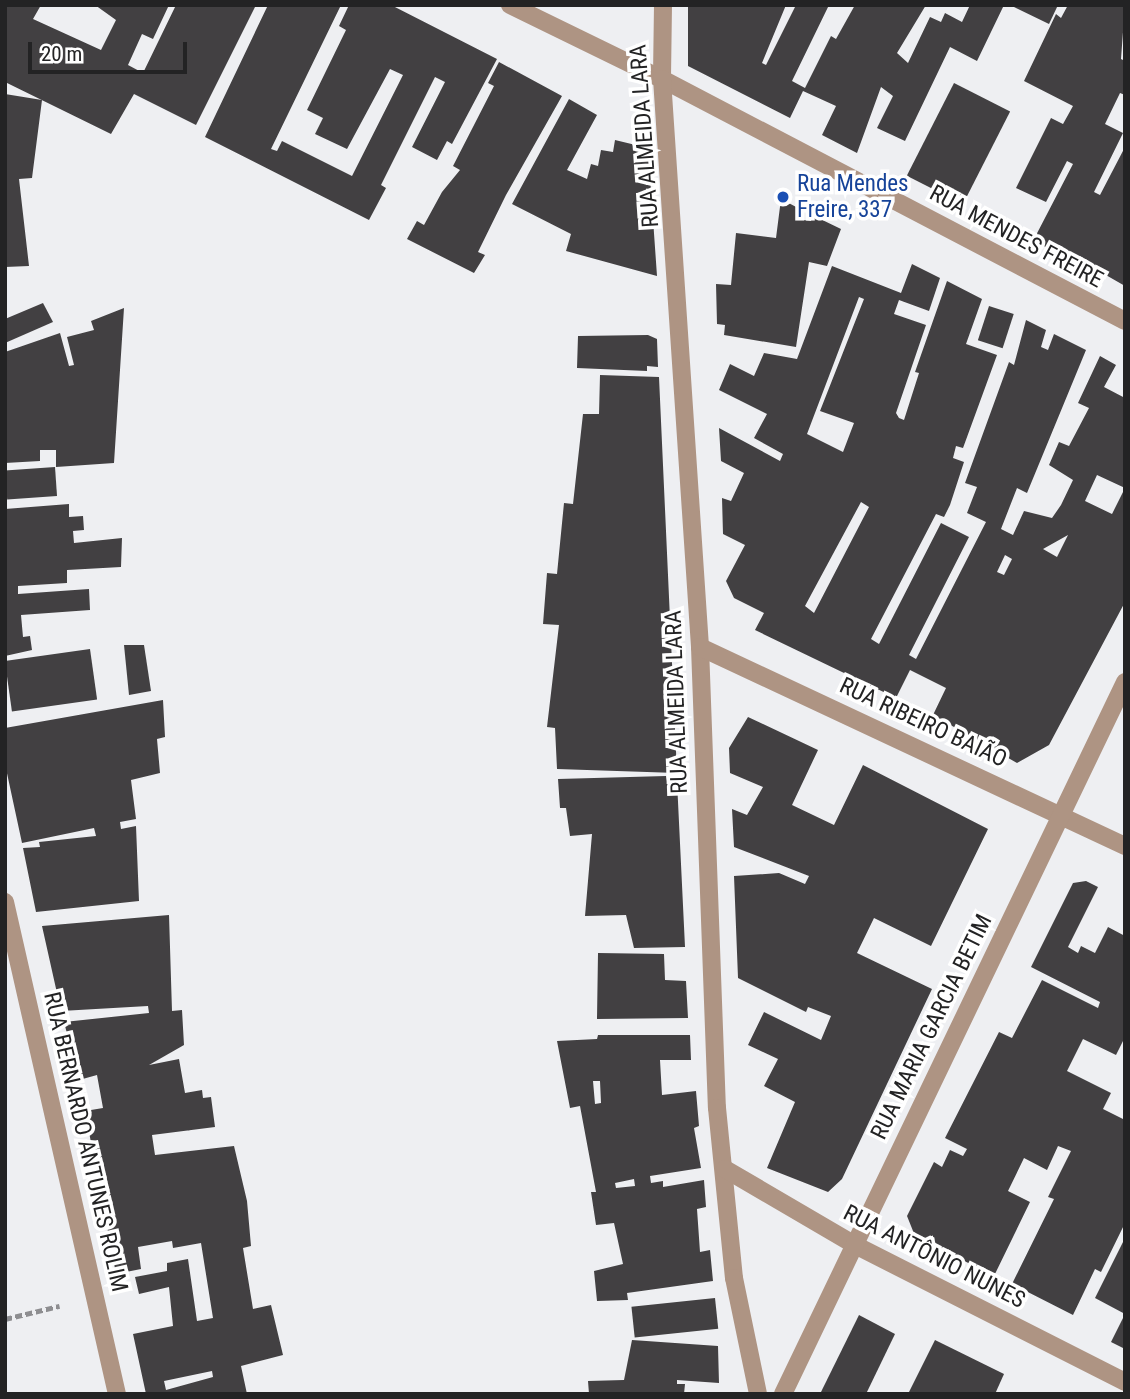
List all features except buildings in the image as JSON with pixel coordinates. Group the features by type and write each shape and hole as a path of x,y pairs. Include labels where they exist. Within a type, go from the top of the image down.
{"street":[{"name":"RUA MENDES FREIRE","path":"510,5 662,79 1125,321"},
{"name":"RUA ALMEIDA LARA","path":"663,5 662,79 700,647 709,957 734,1278 758,1394"},
{"name":"RUA RIBEIRO BAIÃO","path":"700,647 1062,813 1125,846"},
{"name":"RUA MARIA GARCIA BETIM","path":"783,1394 1125,682"},
{"name":"RUA BERNARDO ANTUNES ROLIM","path":"5,902 117,1394"},
{"name":"RUA ANTÔNIO NUNES","path":"724,1169 855,1245 1125,1382"}],"path":[{"path":"5,1319 95,1297"}],"place":[{"name":"Rua Mendes Freire, 337","path":"783,197"}]}
